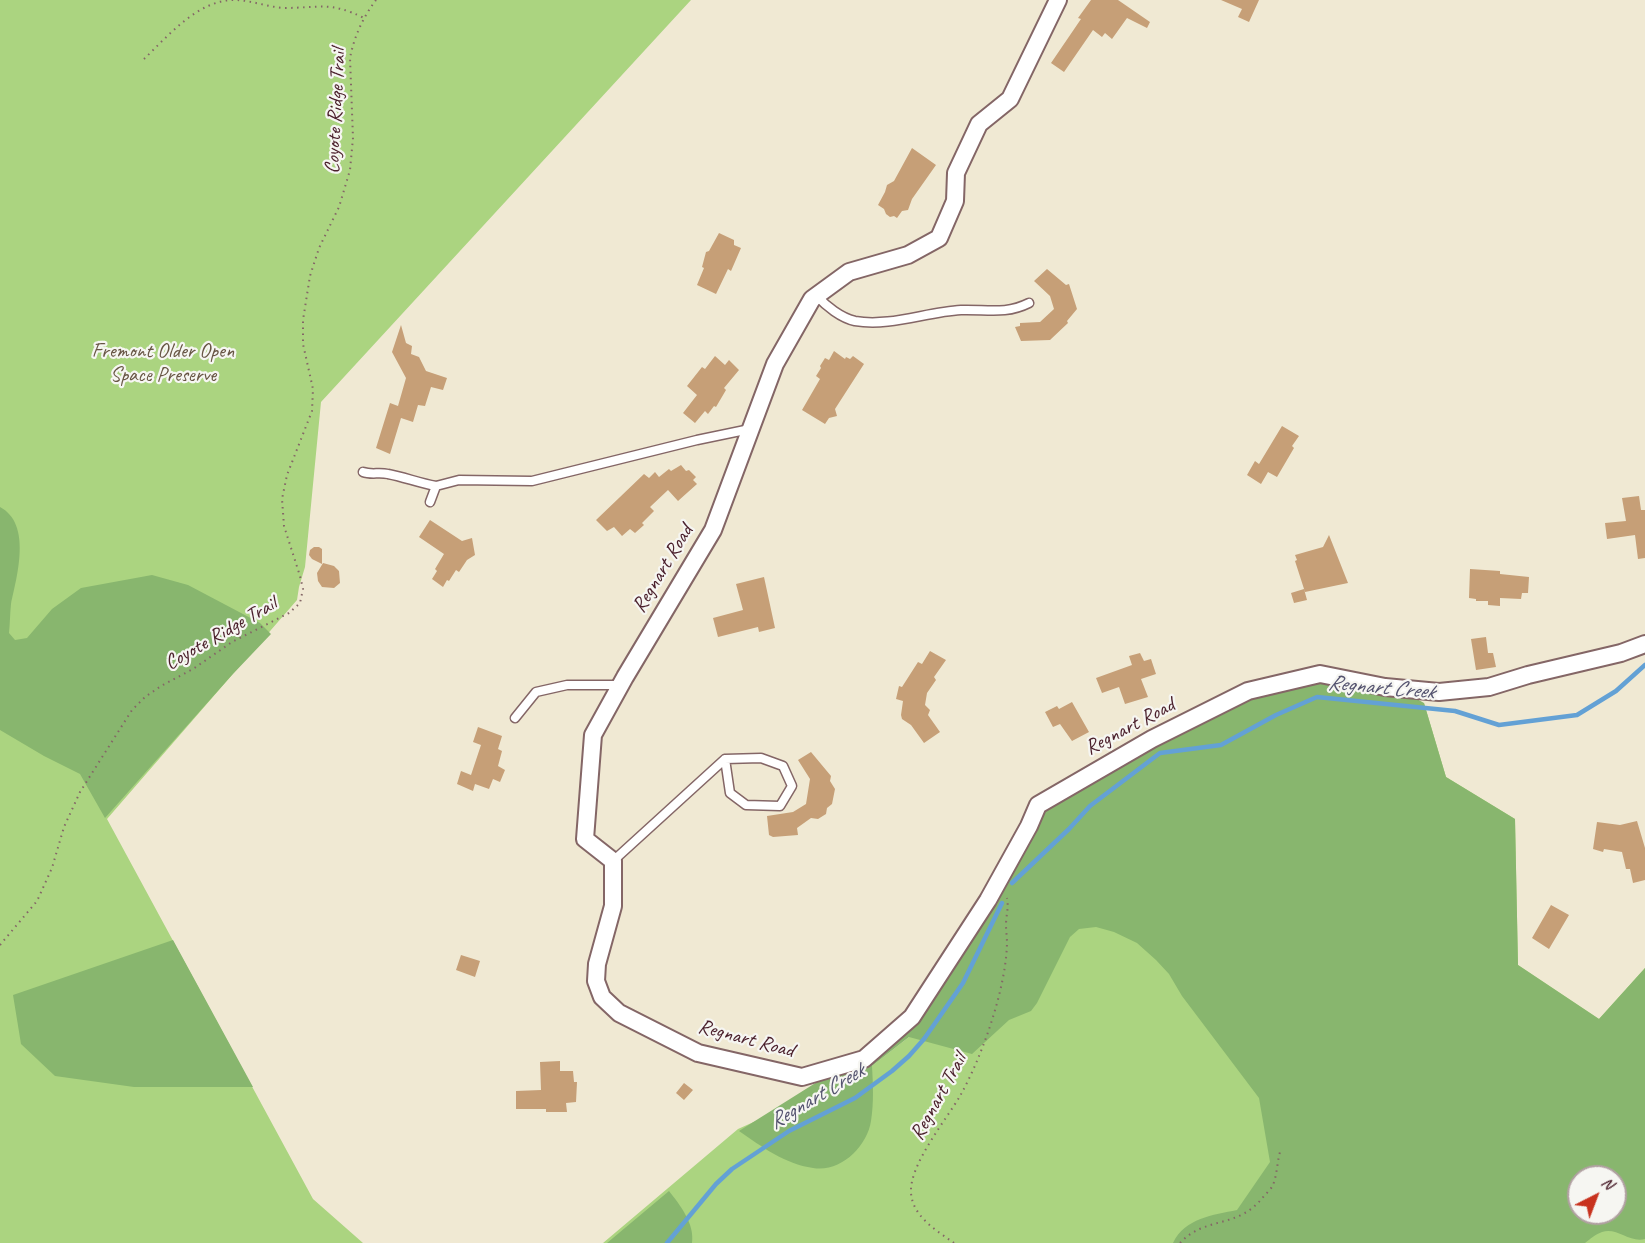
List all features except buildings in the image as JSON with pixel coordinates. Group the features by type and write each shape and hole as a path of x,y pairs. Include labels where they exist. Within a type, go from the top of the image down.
{"street":[{"name":"Regnart Road","path":"1058,0 1010,99 980,124 956,173 955,201 939,238 908,255 849,272 812,300 775,364 712,530 593,735 585,839 613,861 613,906 602,939 597,964 597,981 602,998 619,1013 699,1053 802,1077 864,1059 912,1017 988,900 1029,826 1038,805 1152,739 1248,691 1320,674 1385,687 1439,692 1489,687 1645,644"}],"lane":[{"path":"817,296 825,305 852,320 872,323 961,310 1016,309 1029,303"},
{"path":"363,472 391,474 410,481 436,486 459,480 532,481 751,429"},
{"path":"430,502 436,486"},
{"path":"515,718 536,692 567,685 621,685"},
{"path":"613,861 725,759 761,758 783,766 792,786 780,806 746,805 730,793 725,759"}],"path":[{"path":"144,58 191,16 216,3 234,0 277,7 333,6 364,18"},
{"name":"Coyote Ridge Trail","path":"0,945 38,901 52,868 64,827 80,792 132,711 145,697 161,686 193,669 232,642 289,613 300,603 303,589 284,526 282,499 287,475 312,411 313,389 303,344 306,299 319,248 339,207 350,170 353,138 351,49 364,18 376,0"},
{"name":"Regnart Trail","path":"954,1243 933,1228 916,1210 911,1192 913,1176 942,1122 973,1072 987,1036 1004,967 1009,908 1006,892"},
{"path":"1180,1243 1188,1234 1210,1224 1238,1218 1255,1208 1272,1186 1280,1152"}],"green space":[{"name":"Fremont Older Open Space Preserve","path":"0,0 691,0 321,402 305,567 297,600 107,819 313,1199 363,1243 0,1243"},
{"path":"0,507 10,515 16,525 19,538 19,565 11,604 9,633 15,640 27,638 52,609 81,588 152,575 188,585 260,623 271,634 105,818 80,774 0,730"},
{"path":"1321,669 1389,683 1424,703 1446,777 1515,819 1518,965 1599,1019 1645,968 1645,1239 1634,1239 1607,1231 1585,1243 1173,1243 1178,1235 1192,1223 1209,1216 1237,1210 1270,1162 1259,1098 1182,996 1169,974 1156,960 1137,943 1114,932 1096,927 1079,929 1070,937 1031,1011 1009,1020 972,1054 909,1037 872,1066 873,1107 868,1131 858,1149 842,1162 823,1168 793,1163 774,1154 739,1131 860,1055 910,1015 1048,792 1146,735"},
{"path":"1424,703 1446,777 1515,819 1518,965 1599,1019 1645,968 1645,1243 603,1243 738,1129 870,1070 909,1037"},
{"path":"173,940 253,1087 134,1087 55,1076 21,1044 13,995"},
{"path":"669,1191 689,1222 692,1243 607,1243"}],"waterway":[{"name":"Regnart Creek","path":"1012,883 1090,806 1160,753 1221,745 1276,715 1317,697 1455,711 1499,725 1577,715 1616,691 1645,665"},
{"name":"Regnart Creek","path":"667,1243 716,1184 732,1169 789,1131 855,1098 909,1056 924,1039 963,983 1002,903"}]}
